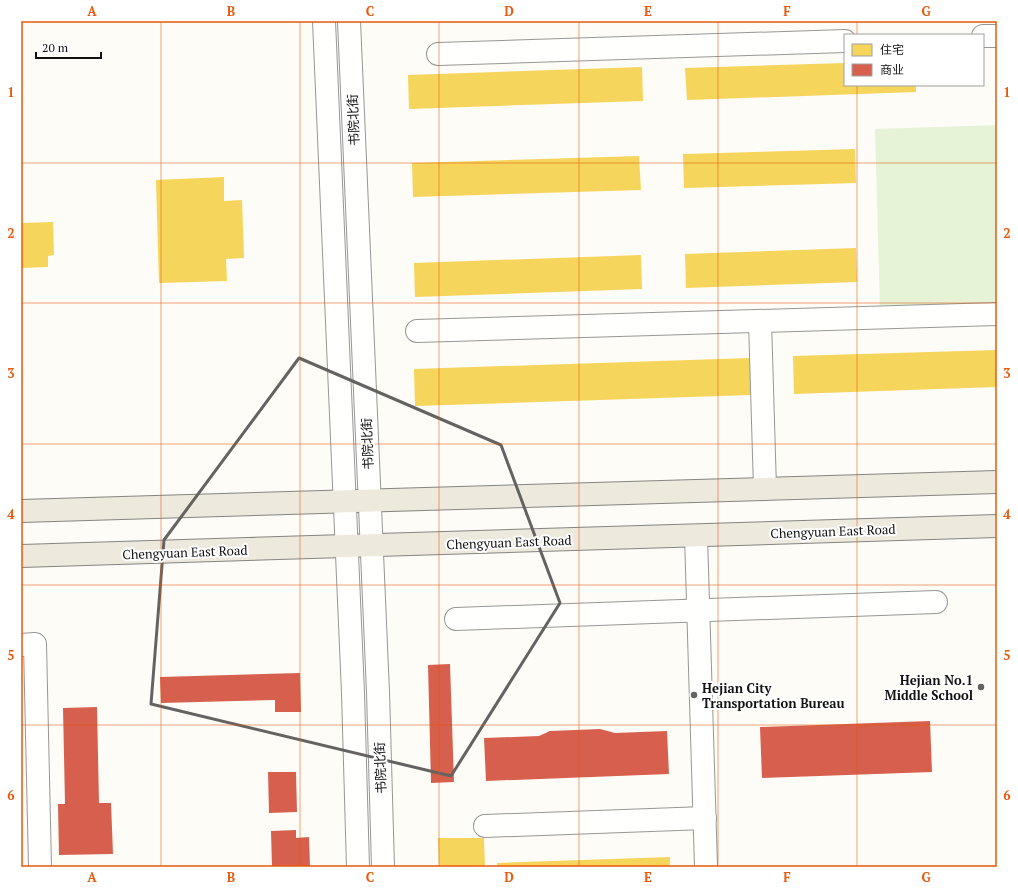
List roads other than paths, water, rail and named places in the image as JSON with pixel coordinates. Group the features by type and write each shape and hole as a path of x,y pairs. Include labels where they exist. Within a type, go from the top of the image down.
{"main road":[{"path":"21,510 997,482"},
{"name":"Chengyuan East Road","path":"21,556 997,526"}],"street":[{"name":"书院北街","path":"324,21 347,547 358,867"},
{"name":"书院北街","path":"349,21 372,546 383,867"},
{"path":"984,36 997,36"},
{"path":"438,54 844,41"},
{"path":"417,331 997,314"},
{"path":"760,321 765,489"},
{"path":"696,536 706,867"},
{"path":"456,619 936,602"},
{"path":"21,645 35,644 40,867"},
{"path":"485,826 705,818"}],"place":[{"name":"Hejian No.1 Middle School","path":"981,687"},
{"name":"Hejian City Transportation Bureau","path":"694,695"}]}
